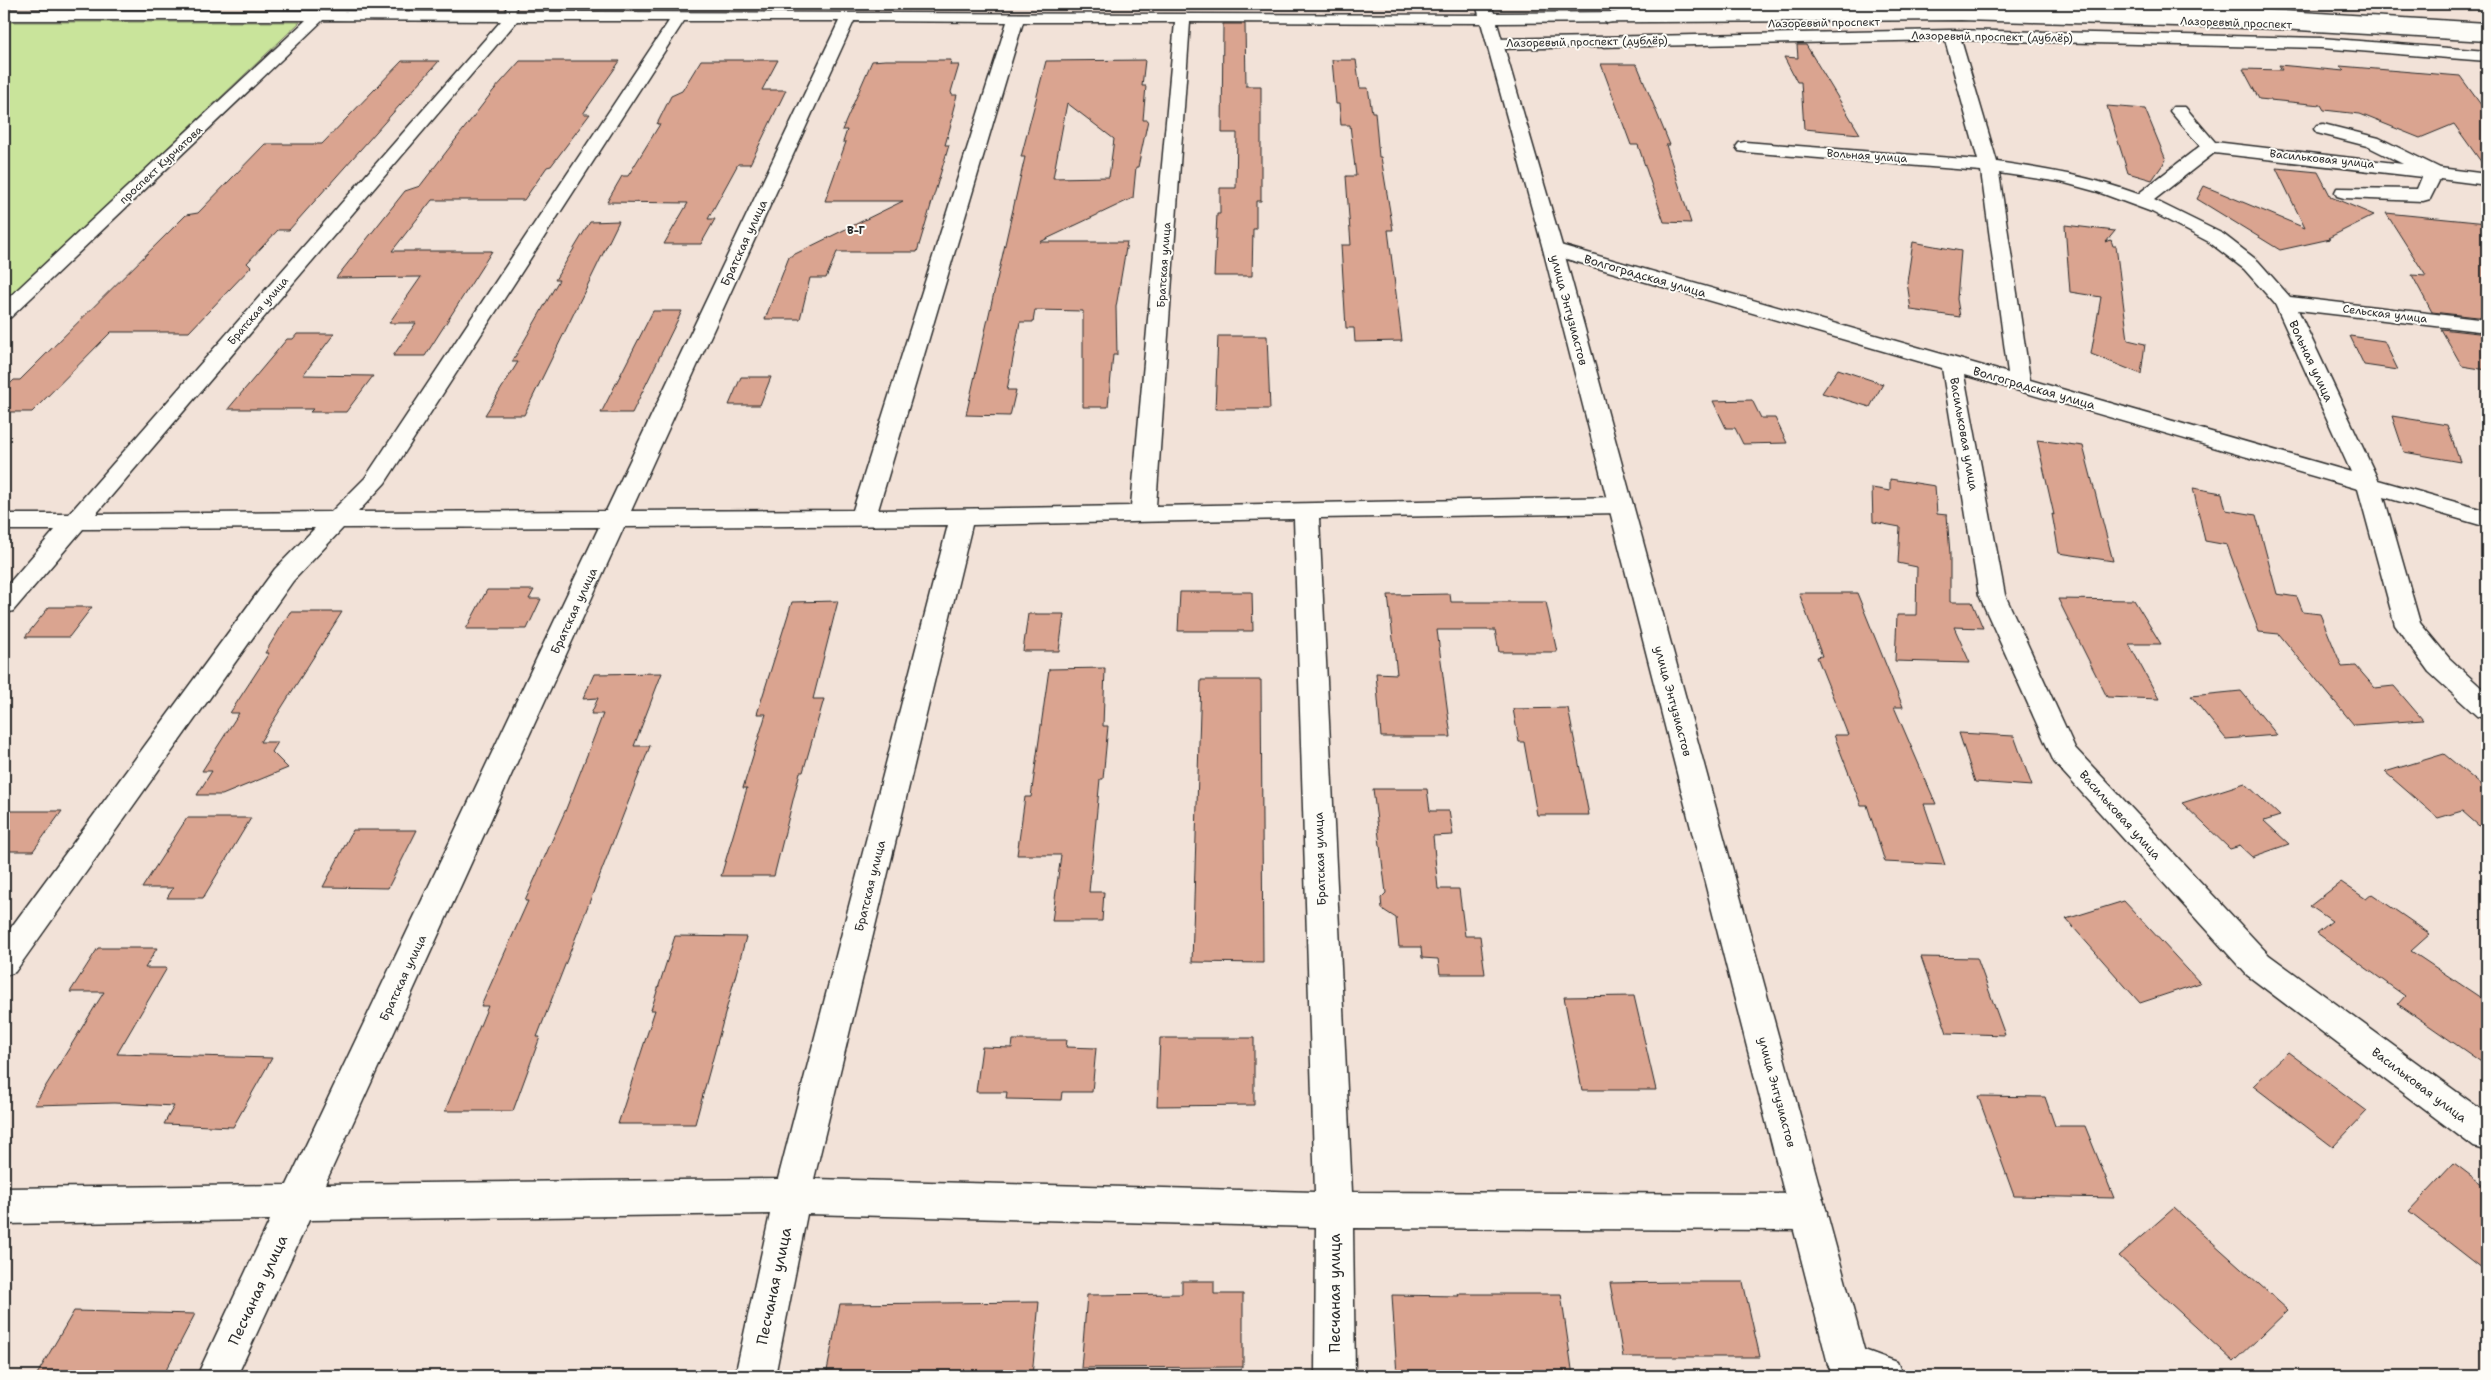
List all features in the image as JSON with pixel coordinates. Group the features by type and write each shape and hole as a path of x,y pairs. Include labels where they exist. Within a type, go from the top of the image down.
{"street":[{"name":"Лазоревый проспект (дублёр)","path":"1607,18 1643,10 1967,6 2268,15 2487,28"},
{"name":"Лазоревый проспект","path":"4,15 318,17 511,10 679,17 1183,18 1487,16 1958,22 2288,32 2487,45"},
{"name":"Братская улица","path":"4,605 511,10"},
{"name":"Лазоревый проспект","path":"1487,16 1607,18 1961,15 2281,24 2487,36"},
{"name":"улица Энтузиастов","path":"1487,16 1553,249 1809,1212 1861,1372"},
{"name":"проспект Курчатова","path":"4,313 318,17"},
{"path":"4,962 284,575 373,483 679,17"},
{"name":"Братская улица","path":"298,1204 848,18"},
{"path":"863,518 1016,18"},
{"name":"Братская улица","path":"1143,513 1183,18"},
{"name":"Лазоревый проспект (дублёр)","path":"1496,44 1952,35 2321,42 2487,56"},
{"path":"1952,35 1989,166 2020,384"},
{"path":"2141,201 2210,147 2179,111"},
{"name":"Васильковая улица","path":"2323,129 2373,142 2434,172"},
{"name":"Вольная улица","path":"1745,147 1989,166 2062,177 2105,188 2160,208 2216,238 2251,265 2284,302 2368,484 2408,625 2439,665 2487,709"},
{"name":"Васильковая улица","path":"2210,147 2487,179"},
{"path":"2344,192 2424,195 2434,172"},
{"name":"Волгоградская улица","path":"1553,249 1952,366 2487,519"},
{"name":"Сельская улица","path":"2284,302 2487,326"},
{"name":"Васильковая улица","path":"1952,366 1992,595 2064,754 2258,965 2487,1135"},
{"path":"4,522 962,517 1306,509 1621,505"},
{"name":"Братская улица","path":"1306,509 1334,1210"},
{"name":"Братская улица","path":"792,1196 962,517"},
{"path":"4,1206 298,1204 792,1196 1334,1210 1809,1212"},
{"name":"Песчаная улица","path":"755,1376 792,1196"},
{"name":"Песчаная улица","path":"217,1376 298,1204"},
{"name":"Песчаная улица","path":"1334,1210 1335,1376"}],"green space":[{"path":"4,22 300,22 4,303"}],"building":[{"path":"1223,24 1245,24 1246,86 1261,86 1261,201 1256,201 1256,229 1253,229 1252,276 1214,276 1217,214 1220,214 1220,188 1236,188 1237,133 1222,133"},
{"path":"1797,45 1806,45 1860,134 1804,129 1801,82 1797,82 1784,57 1798,58"},
{"path":"701,60 778,60 762,90 786,90 750,164 738,164 708,219 715,219 701,244 664,244 688,203 607,202 622,176 628,176 660,124 657,124 671,96 682,91"},
{"path":"951,60 950,65 959,65 951,92 952,95 957,95 952,114 954,114 945,145 949,145 917,252 837,252 826,278 810,278 800,319 765,319 789,257 903,201 825,201 846,142 843,142 847,130 842,130 872,61"},
{"path":"1145,60 1142,86 1146,86 1143,120 1148,120 1138,167 1136,167 1133,198 1040,242 1127,242 1116,307 1117,355 1113,355 1108,407 1083,407 1083,311 1035,310 1033,322 1020,322 1007,390 1016,390 1010,416 966,415 1025,157 1021,157 1046,61","holes":["1067,103 1114,139 1109,177 1053,178"]},
{"path":"1332,60 1356,60 1360,88 1368,88 1372,112 1375,112 1379,157 1381,157 1393,230 1388,230 1402,341 1355,342 1354,328 1346,328 1341,245 1351,245 1346,176 1356,176 1350,125 1341,125 1339,104 1336,104"},
{"path":"402,61 439,61 289,230 278,230 247,263 251,267 189,332 111,332 32,412 4,412 4,390 14,380 20,380 186,215 198,213 265,144 322,144"},
{"path":"520,61 620,61 583,114 590,114 551,166 547,167 524,200 432,200 392,251 492,251 425,356 393,356 416,323 389,323 421,277 336,278 405,191 420,186 493,91"},
{"path":"1601,64 1636,64 1638,67 1670,145 1666,145 1691,223 1664,222 1638,145 1631,145"},
{"path":"2279,65 2344,71 2340,66 2460,76 2487,113 2487,170 2454,124 2420,138 2360,114 2324,110 2321,105 2259,99 2243,69 2282,70"},
{"path":"2107,106 2145,109 2166,160 2152,180 2128,173"},
{"path":"2276,168 2318,172 2331,197 2374,215 2328,238 2330,239 2280,250 2197,199 2204,186 2305,228"},
{"path":"2386,213 2487,223 2487,318 2432,312 2412,275 2426,276"},
{"path":"619,221 524,415 485,415 518,362 512,362 559,280 555,280 590,222"},
{"path":"2065,225 2115,231 2106,242 2111,240 2113,246 2116,246 2128,340 2145,344 2141,374 2091,354 2101,297 2070,292"},
{"path":"1913,242 1961,251 1957,299 1960,317 1911,310 1907,282"},
{"path":"653,311 682,311 632,413 601,413"},
{"path":"2441,329 2487,334 2487,370 2462,366"},
{"path":"297,334 334,334 303,375 373,376 346,412 310,412 313,409 228,409 287,339 293,339"},
{"path":"1218,336 1267,336 1270,409 1215,409"},
{"path":"2350,336 2384,341 2398,370 2364,365"},
{"path":"1838,369 1883,384 1870,407 1822,393"},
{"path":"741,377 771,377 760,405 729,405"},
{"path":"1752,400 1761,418 1775,418 1787,443 1743,444 1735,428 1726,428 1713,401"},
{"path":"2392,416 2447,425 2460,462 2404,452"},
{"path":"2037,440 2083,446 2113,561 2059,553 2052,514 2054,515"},
{"path":"1890,479 1935,486 1937,514 1947,515 1950,554 1950,602 1972,602 1983,628 1954,627 1970,663 1895,661 1897,615 1916,615 1917,567 1898,563 1900,527 1873,522 1872,488 1890,491"},
{"path":"2193,488 2222,493 2226,510 2256,515 2277,594 2297,597 2303,612 2320,614 2342,667 2356,666 2375,688 2394,686 2423,720 2354,725 2279,634 2259,632 2227,545 2205,541"},
{"path":"487,590 534,590 529,599 541,599 527,629 466,629"},
{"path":"1180,592 1252,592 1253,631 1178,631"},
{"path":"1799,593 1857,593 1903,707 1894,707 1936,804 1924,804 1945,865 1885,862 1867,805 1861,805 1834,735 1848,735 1817,657 1822,656"},
{"path":"1450,594 1451,602 1546,602 1557,652 1499,652 1495,630 1437,630 1451,737 1381,737 1376,673 1397,674 1388,595"},
{"path":"2058,599 2134,600 2161,644 2129,644 2159,699 2107,697"},
{"path":"838,601 813,699 824,699 803,772 800,772 774,876 721,876 747,788 743,788 766,714 757,714 792,602"},
{"path":"49,607 92,607 69,637 25,637"},
{"path":"290,612 342,612 260,742 278,742 272,752 288,768 222,795 197,795 212,771 202,771 239,713 230,713 269,653 265,653"},
{"path":"1028,614 1064,614 1059,651 1023,651"},
{"path":"1105,668 1103,726 1108,726 1103,779 1100,779 1089,892 1104,892 1102,921 1052,921 1061,855 1017,855 1025,797 1031,797 1049,669"},
{"path":"662,673 634,746 650,746 537,1037 540,1037 513,1111 445,1111 488,1006 481,1006 528,901 525,901 566,809 603,714 591,714 598,698 583,699 594,674"},
{"path":"1201,680 1261,680 1263,963 1192,962"},
{"path":"2241,691 2277,735 2226,739 2191,696"},
{"path":"1568,708 1589,815 1537,815 1524,742 1519,742 1513,709"},
{"path":"1959,733 2014,736 2032,786 1975,782"},
{"path":"2444,754 2487,790 2487,833 2462,811 2438,818 2385,772"},
{"path":"2245,783 2280,816 2264,821 2289,844 2252,857 2240,846 2230,849 2182,803"},
{"path":"1373,789 1427,789 1430,811 1449,811 1453,835 1433,836 1438,889 1459,889 1465,936 1480,936 1485,974 1440,974 1438,959 1422,958 1421,947 1399,947 1396,918 1382,909 1381,898 1386,893"},
{"path":"10,811 62,811 33,851 4,851 4,820"},
{"path":"187,818 251,818 203,898 167,898 173,888 142,888"},
{"path":"353,830 417,830 388,888 323,887"},
{"path":"2341,882 2366,899 2372,894 2430,934 2411,951 2487,1002 2487,1066 2398,1004 2405,996 2317,933 2332,921 2310,906"},
{"path":"2124,901 2200,983 2140,1003 2066,919"},
{"path":"675,936 746,937 695,1124 618,1124 655,1010 651,1010"},
{"path":"98,948 157,948 145,968 167,968 117,1054 272,1058 233,1127 164,1124 174,1106 114,1103 34,1105 104,992 70,992"},
{"path":"1921,957 1977,958 2005,1035 1947,1033"},
{"path":"1634,996 1656,1090 1582,1090 1564,997"},
{"path":"1160,1038 1254,1038 1254,1105 1157,1106"},
{"path":"1013,1040 1067,1040 1066,1047 1096,1048 1092,1092 1062,1092 1061,1100 1006,1099 1007,1092 976,1092 982,1047 1012,1048"},
{"path":"2288,1052 2367,1111 2333,1147 2253,1086"},
{"path":"1978,1096 2045,1097 2055,1126 2085,1126 2114,1198 2014,1196"},
{"path":"2454,1163 2487,1188 2487,1272 2409,1211"},
{"path":"2174,1208 2288,1310 2234,1362 2119,1256"},
{"path":"1182,1281 1214,1281 1214,1294 1243,1294 1243,1367 1081,1368 1087,1295 1182,1294"},
{"path":"1743,1282 1760,1357 1623,1357 1610,1283"},
{"path":"1458,1294 1561,1294 1573,1376 1397,1376 1392,1295 1459,1296"},
{"path":"1039,1302 1032,1376 826,1376 840,1304"},
{"path":"74,1311 195,1314 163,1376 36,1376"}],"district":[{"name":"В-Г","path":"856,230"}]}
